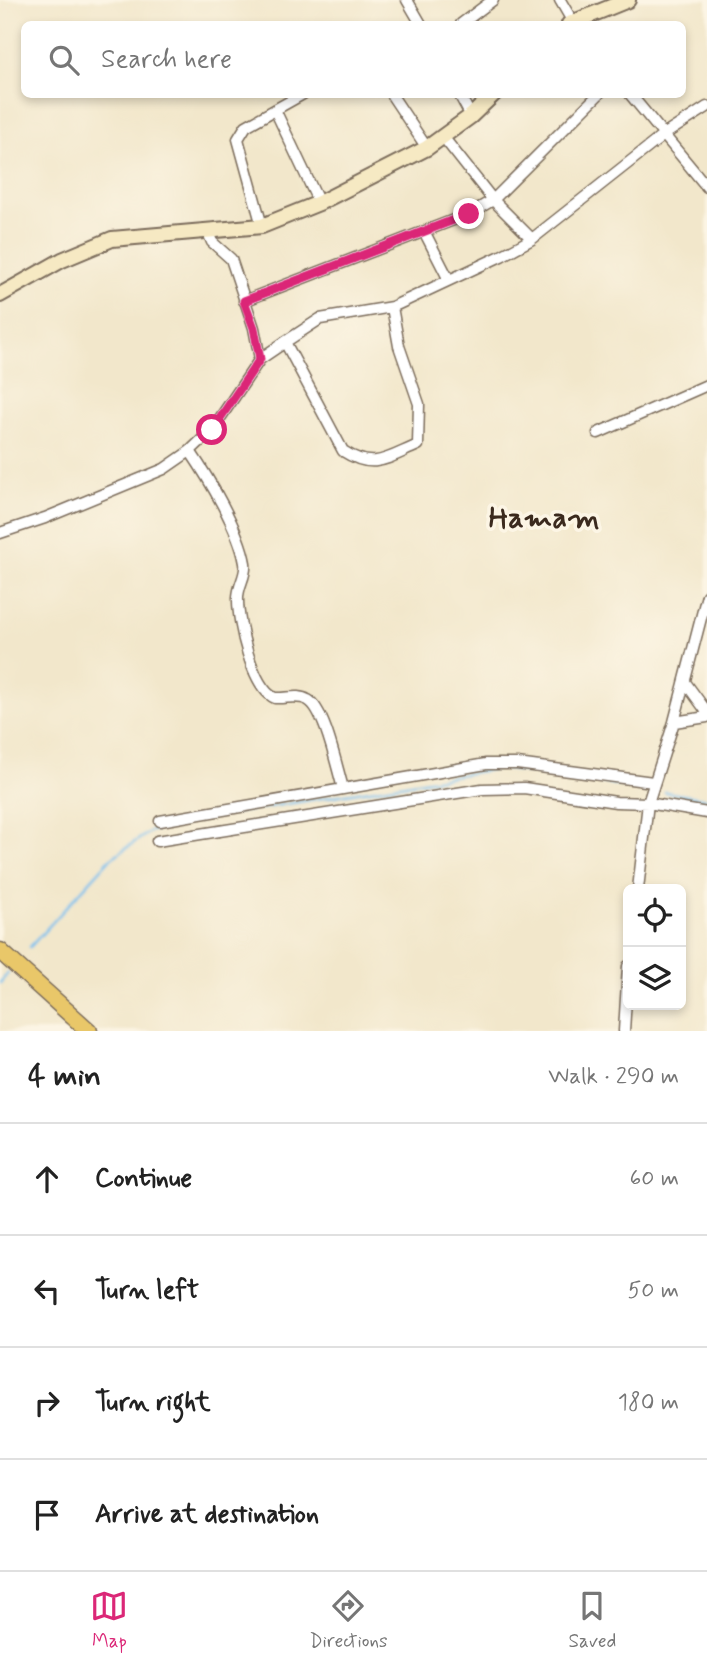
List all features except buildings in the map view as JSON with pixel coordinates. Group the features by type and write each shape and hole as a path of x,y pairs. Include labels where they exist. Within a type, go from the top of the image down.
{"main road":[{"path":"0,951 89,1031"}],"street":[{"path":"407,0 420,21"},
{"path":"560,0 570,21"},
{"path":"579,21 628,0"},
{"path":"465,21 489,1"},
{"path":"262,226 238,139 246,126 276,112 297,98"},
{"path":"394,98 427,148"},
{"path":"461,98 471,117"},
{"path":"0,295 62,260 112,239 262,226 319,203 427,148 471,117 490,98"},
{"path":"244,301 425,233 493,200 595,98"},
{"path":"634,98 707,187"},
{"path":"0,533 45,518 164,469 190,452 212,430 260,359 285,342 320,319 392,307 532,239 665,134 707,107"},
{"path":"276,112 319,203"},
{"path":"444,138 493,200 532,239"},
{"path":"207,230 212,242 231,259 254,328 260,359"},
{"path":"425,233 449,281"},
{"path":"285,342 343,451 356,460 372,464 418,445 419,404 399,346 392,307"},
{"path":"598,433 707,385"},
{"path":"190,452 215,491 243,557 244,575 238,603 245,642 262,687 275,698 301,697 313,703 330,741 343,788"},
{"path":"639,884 648,803 674,722 707,595"},
{"path":"674,722 707,715 685,682"},
{"path":"160,821 497,763 653,782"},
{"path":"157,841 482,789 524,788 707,813"},
{"path":"624,1031 625,1010"}],"waterway":[{"path":"30,947 110,859 151,831 192,820 500,768 634,787"},
{"path":"665,792 707,799"},
{"path":"0,983 8,973"}],"district":[{"name":"Hamam","path":"544,518"}],"route":[{"path":"212,430 260,359 254,328 244,301 469,214"}]}
